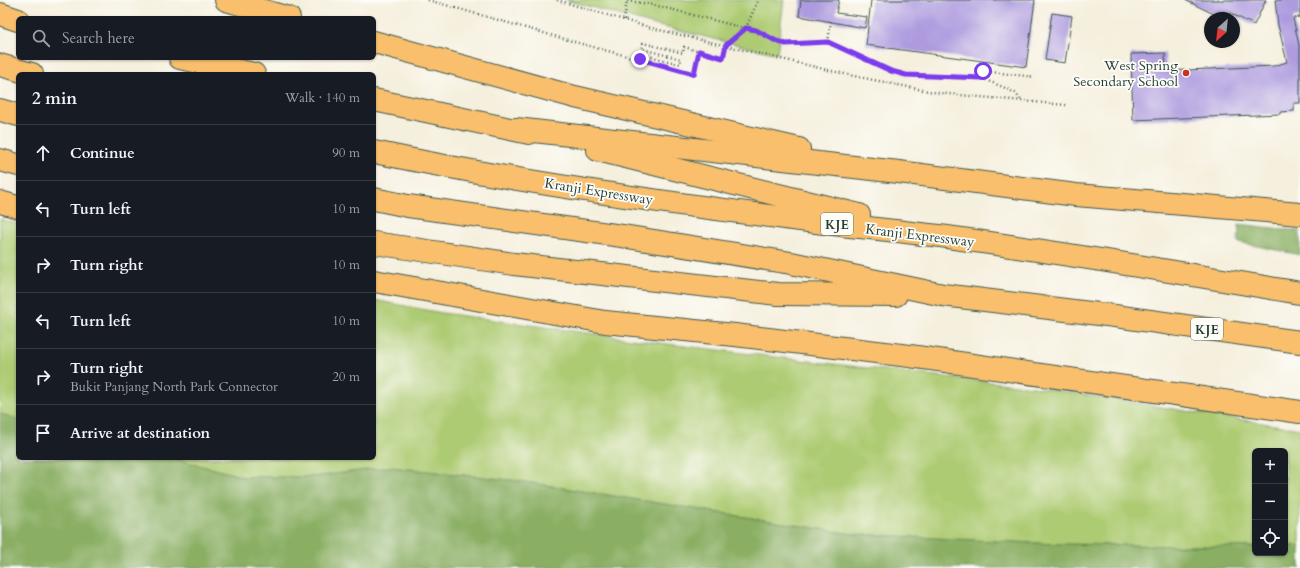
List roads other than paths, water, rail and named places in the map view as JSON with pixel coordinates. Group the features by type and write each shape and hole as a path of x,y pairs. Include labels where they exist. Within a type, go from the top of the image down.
{"highway":[{"path":"225,1 282,16"},
{"path":"0,14 16,19"},
{"path":"376,43 575,97 899,172"},
{"path":"189,60 245,72"},
{"path":"0,65 25,72"},
{"path":"376,100 516,129 946,237"},
{"path":"0,110 16,114"},
{"path":"516,129 899,172 1076,195 1300,214"},
{"name":"Kranji Expressway","path":"376,152 435,165 609,193 778,217 946,237 1054,252 1300,293"},
{"path":"0,160 16,164"},
{"name":"KJE","path":"376,199 408,206 622,236 791,263 943,295 1115,316 1300,342"},
{"path":"0,202 16,206"},
{"path":"376,244 514,264 778,294 943,295"},
{"path":"376,281 605,322 735,334 910,356 1136,389 1294,409"}],"place":[{"name":"West Spring Secondary School","path":"1186,73"}]}
